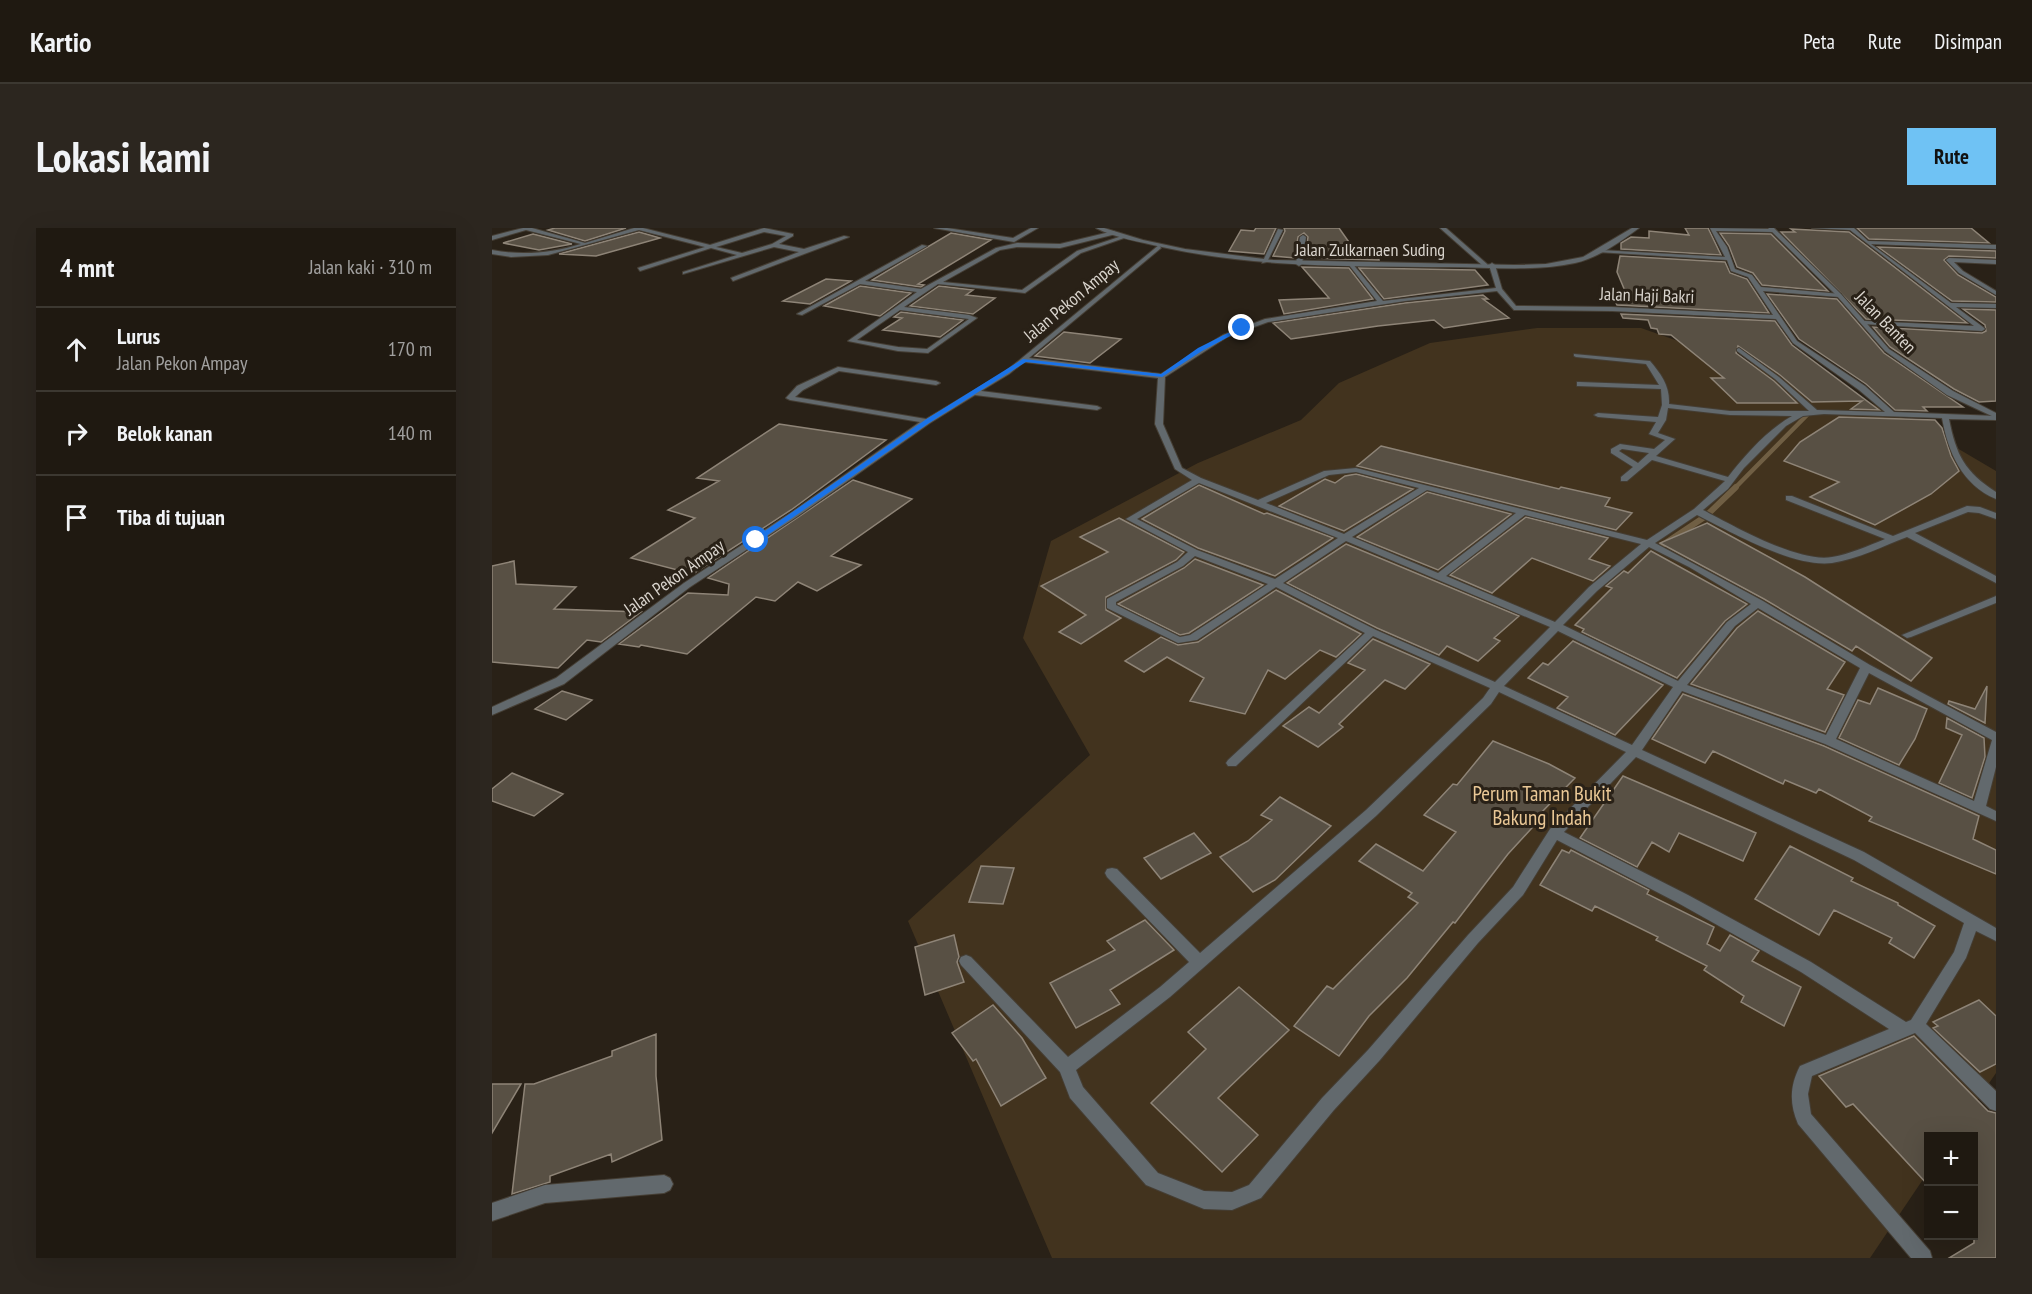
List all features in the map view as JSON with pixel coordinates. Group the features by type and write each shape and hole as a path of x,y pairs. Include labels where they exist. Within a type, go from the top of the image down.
{"street":[{"path":"492,238 528,228 586,244"},
{"path":"492,252 509,256 537,256 638,228 743,255"},
{"path":"685,273 774,245 791,235 754,228"},
{"path":"937,228 1014,240 1035,228"},
{"name":"Jalan Zulkarnaen Suding","path":"1099,228 1159,247 1231,259 1352,265 1553,265 1579,261 1600,252 1636,228"},
{"path":"1024,360 1162,376 1200,350 1254,323 1380,302 1499,289 1489,265 1443,228"},
{"path":"1815,228 1851,229 1982,328 1865,323"},
{"path":"640,269 767,229"},
{"path":"1772,229 1712,229 1733,270 1748,274 1801,347 1863,388 1892,414"},
{"name":"Jalan Banten","path":"1772,229 1839,295 1887,350 1911,369 1950,393 1996,417"},
{"path":"1264,262 1280,230"},
{"path":"899,308 974,318 928,351 851,341 922,291 998,249 1017,245 1060,246 1114,233"},
{"path":"733,279 846,237"},
{"path":"940,283 1023,291 1079,252 1124,237"},
{"path":"1299,264 1303,237"},
{"path":"1086,240 1099,245"},
{"path":"1868,242 1996,247"},
{"path":"774,245 804,251"},
{"path":"800,314 924,246"},
{"path":"1060,246 1079,252"},
{"name":"Jalan Pekon Ampay","path":"492,711 560,681 687,585 795,514 927,421 976,393 1024,360 1159,247"},
{"path":"1600,252 1729,259"},
{"path":"1996,262 1949,260 1961,272 1996,293"},
{"path":"1352,265 1380,302"},
{"path":"860,282 922,291"},
{"name":"Jalan Haji Bakri","path":"1499,289 1514,308 1612,309 1778,317"},
{"path":"1759,289 1839,295"},
{"path":"1951,305 1996,306"},
{"path":"1739,350 1778,378 1816,413"},
{"path":"1576,355 1648,362 1657,372 1663,387 1668,406 1653,434 1671,440 1624,479"},
{"path":"927,421 790,398 800,388 838,369 936,383"},
{"path":"1162,376 1159,424 1179,469 1198,480 1345,537 1558,627 1680,686 1829,741 1996,816"},
{"path":"1580,384 1663,387"},
{"path":"976,393 1097,408"},
{"path":"1668,406 1730,413 1996,417"},
{"path":"1067,1067 1165,992 1371,813 1487,701 1497,687 1558,627 1593,588 1648,543 1697,511 1783,424 1800,414"},
{"path":"1598,415 1662,420"},
{"path":"1945,416 1951,450 1958,464 1996,496"},
{"path":"1639,467 1614,451 1620,446 1730,480"},
{"path":"1259,503 1336,470 1356,470 1424,489 1648,543 1759,603 1866,667 1996,737"},
{"path":"1198,480 1130,519 1194,552 1276,583 1372,632 1497,687 1859,856 1996,935"},
{"path":"1194,552 1180,564 1111,601 1111,606 1184,640 1206,631 1345,537 1424,489"},
{"path":"1789,498 1893,539"},
{"path":"1697,511 1747,536 1805,560 1831,560 1893,539 1967,509 1980,510 1996,516"},
{"path":"1439,577 1523,512"},
{"path":"1907,533 1996,580"},
{"path":"1907,634 1996,599"},
{"path":"966,961 1067,1067 1076,1092 1152,1179 1204,1200 1232,1202 1255,1192 1328,1104 1518,891 1555,833 1634,752 1680,686 1731,624 1759,603"},
{"path":"1232,763 1372,632"},
{"path":"1829,741 1866,667"},
{"path":"1979,808 1996,743"},
{"path":"1555,833 1683,898 1910,1028 1996,1103"},
{"path":"1113,873 1198,961"},
{"path":"1923,1258 1804,1118 1798,1098 1799,1084 1806,1071 1910,1028 1961,954 1972,920"},
{"path":"492,1212 545,1194 664,1184"}],"green space":[{"name":"Perum Taman Bukit Bakung Indah","path":"1537,328 1641,328 1715,354 1824,381 1918,425 1996,471 1996,1073 1956,1132 1924,1132 1924,1178 1870,1258 1052,1258 908,921 1090,755 1023,638 1051,541 1198,463 1301,420 1339,383 1430,343"}],"building":[{"path":"555,228 626,228 585,241 548,230"},
{"path":"1256,228 1276,228 1264,254 1229,251 1241,230 1254,231"},
{"path":"1284,228 1339,228 1358,255 1378,255 1379,260 1305,258 1308,237 1304,233 1298,237 1295,258 1273,256 1285,231"},
{"path":"1685,228 1708,228 1721,255 1621,249 1621,243 1631,237 1649,238 1649,231 1689,235"},
{"path":"1857,228 1971,228 1989,243 1869,239"},
{"path":"1791,229 1849,232 1967,323 1866,319 1781,232 1795,232"},
{"path":"639,232 660,238 596,256 559,254"},
{"path":"951,233 991,240 918,284 924,285 921,287 872,280"},
{"path":"1720,233 1771,234 1828,291 1762,285 1753,273 1737,267 1729,246"},
{"path":"533,234 572,244 539,250 503,243"},
{"path":"1878,247 1996,251 1996,258 1949,256 1944,260 1958,275 1996,297 1996,302 1952,301"},
{"path":"1620,256 1725,262 1730,273 1747,279 1769,313 1617,305 1609,290 1625,291 1617,272"},
{"path":"1302,267 1349,268 1373,299 1284,314 1279,300 1329,298"},
{"path":"1359,268 1475,270 1488,285 1384,299"},
{"path":"826,279 851,281 810,304 783,301"},
{"path":"860,286 911,293 880,316 824,306"},
{"path":"939,286 973,290 966,295 995,298 973,314 910,306"},
{"path":"1767,294 1837,299 1884,353 1963,407 1923,407 1927,411 1895,410 1866,384 1799,339"},
{"path":"1483,295 1488,299 1483,299 1509,318 1444,328 1434,320 1291,339 1273,323 1405,303"},
{"path":"1963,309 1996,310 1996,401 1979,402 1954,389 1890,347 1873,327 1982,333 1986,331 1985,325"},
{"path":"901,312 963,320 940,337 883,330 902,318 894,317"},
{"path":"1621,314 1775,321 1792,345 1879,410 1851,409 1862,401 1812,402 1780,375 1738,346 1736,353 1774,381 1797,403 1737,403 1711,378 1724,378 1671,335 1659,334 1657,329 1651,328 1648,320 1623,318"},
{"path":"1064,332 1121,339 1090,363 1035,356"},
{"path":"1839,417 1935,420 1942,428 1951,456 1959,471 1931,494 1875,525 1810,497 1839,482 1784,461 1800,442"},
{"path":"779,424 886,440 791,510 693,574 631,558 695,518 668,510 719,481 697,478"},
{"path":"1381,446 1559,489 1561,487 1610,498 1605,506 1632,513 1616,530 1357,466"},
{"path":"1356,474 1413,489 1344,531 1279,506 1325,479 1335,483 1345,476"},
{"path":"853,480 912,499 831,556 861,565 817,591 798,582 775,601 756,597 687,654 641,645 639,647 619,644 688,593 728,595 729,584 708,578"},
{"path":"1199,485 1264,514 1267,513 1333,538 1275,576 1198,548 1142,519"},
{"path":"1427,492 1511,514 1438,570 1357,537"},
{"path":"1526,517 1608,538 1589,559 1610,566 1593,581 1532,558 1492,593 1450,575"},
{"path":"1119,518 1184,552 1176,560 1106,597 1106,610 1121,618 1081,644 1059,632 1086,615 1041,586 1108,552 1080,537"},
{"path":"1707,523 1805,577 1932,658 1911,681 1856,646 1852,651 1764,599 1660,543"},
{"path":"1346,544 1519,616 1494,638 1500,641 1478,661 1447,646 1439,655 1377,628 1287,583"},
{"path":"1651,551 1747,604 1725,621 1677,678 1582,632 1584,629 1575,625 1612,588 1606,586 1624,571 1628,573"},
{"path":"1195,559 1263,585 1189,633 1180,635 1118,604 1184,568"},
{"path":"514,561 516,584 576,587 554,609 641,612 601,642 587,640 558,668 492,662 492,566"},
{"path":"1276,590 1361,634 1336,657 1320,650 1285,679 1268,670 1245,714 1190,701 1204,678 1167,657 1144,672 1125,661 1161,637 1178,645 1198,642"},
{"path":"1758,611 1845,662 1827,689 1844,695 1825,732 1691,684 1737,628"},
{"path":"1373,639 1430,664 1405,689 1385,680 1339,724 1343,727 1318,747 1283,726 1309,707 1319,713 1365,670 1348,663"},
{"path":"1573,641 1663,685 1615,735 1557,708 1568,697 1528,678 1543,663 1548,665"},
{"path":"1987,686 1985,723 1948,704 1949,701 1975,709"},
{"path":"1878,688 1927,709 1915,739 1899,765 1839,738 1858,700 1870,704"},
{"path":"562,691 592,700 566,720 535,709"},
{"path":"1683,694 1824,746 1979,816 1973,839 1996,850 1996,874 1869,821 1872,817 1819,789 1816,793 1785,780 1783,784 1713,751 1705,763 1652,739"},
{"path":"1947,718 1984,738 1985,757 1972,798 1939,783 1962,735 1946,728"},
{"path":"1493,741 1549,764 1575,778 1540,814 1543,816 1508,854 1455,923 1453,922 1407,978 1369,1016 1339,1056 1294,1026 1327,986 1333,989 1418,903 1408,897 1412,893 1359,861 1376,844 1423,871 1456,832 1424,815 1453,784 1457,785"},
{"path":"512,773 563,794 534,816 492,801 492,789"},
{"path":"1623,776 1756,833 1743,861 1679,833 1669,852 1652,842 1637,867 1580,838"},
{"path":"1280,797 1331,826 1275,880 1253,892 1220,857 1248,841 1272,820 1261,815"},
{"path":"1194,833 1211,853 1161,879 1144,858"},
{"path":"1790,846 1853,878 1851,881 1898,903 1935,926 1914,958 1889,943 1892,938 1834,910 1819,935 1755,899"},
{"path":"1562,850 1569,853 1571,850 1649,890 1647,894 1714,927 1707,944 1720,951 1730,935 1759,951 1752,961 1801,987 1784,1026 1741,1002 1744,996 1704,970 1707,966 1656,940 1658,937 1595,906 1592,911 1540,885"},
{"path":"981,866 1014,868 1003,904 969,902"},
{"path":"1145,920 1174,950 1110,990 1120,1004 1076,1028 1050,983 1115,950 1107,941"},
{"path":"954,935 959,957 957,962 964,982 925,995 915,947"},
{"path":"1239,987 1289,1030 1218,1098 1258,1135 1222,1172 1151,1103 1206,1049 1188,1032"},
{"path":"1979,1000 1996,1016 1996,1064 1980,1072 1933,1028 1938,1026 1933,1022"},
{"path":"993,1005 1022,1038 1046,1078 1001,1106 976,1059 973,1061 952,1033"},
{"path":"656,1034 656,1076 662,1140 612,1162 611,1154 550,1176 550,1182 512,1194 525,1084 534,1084 612,1056 612,1051"},
{"path":"1914,1036 1988,1111 1996,1113 1996,1258 1949,1258 1974,1243 1974,1240 1978,1240 1978,1132 1924,1132 1924,1181 1853,1104 1846,1107 1819,1076"},
{"path":"492,1084 521,1084 492,1133"}],"waterway":[{"path":"1735,488 1808,414"},
{"path":"1658,548 1706,516 1735,488"}],"route":[{"path":"756,540 831,490 927,421 976,393 1024,360 1162,376 1200,350 1242,328"}]}
